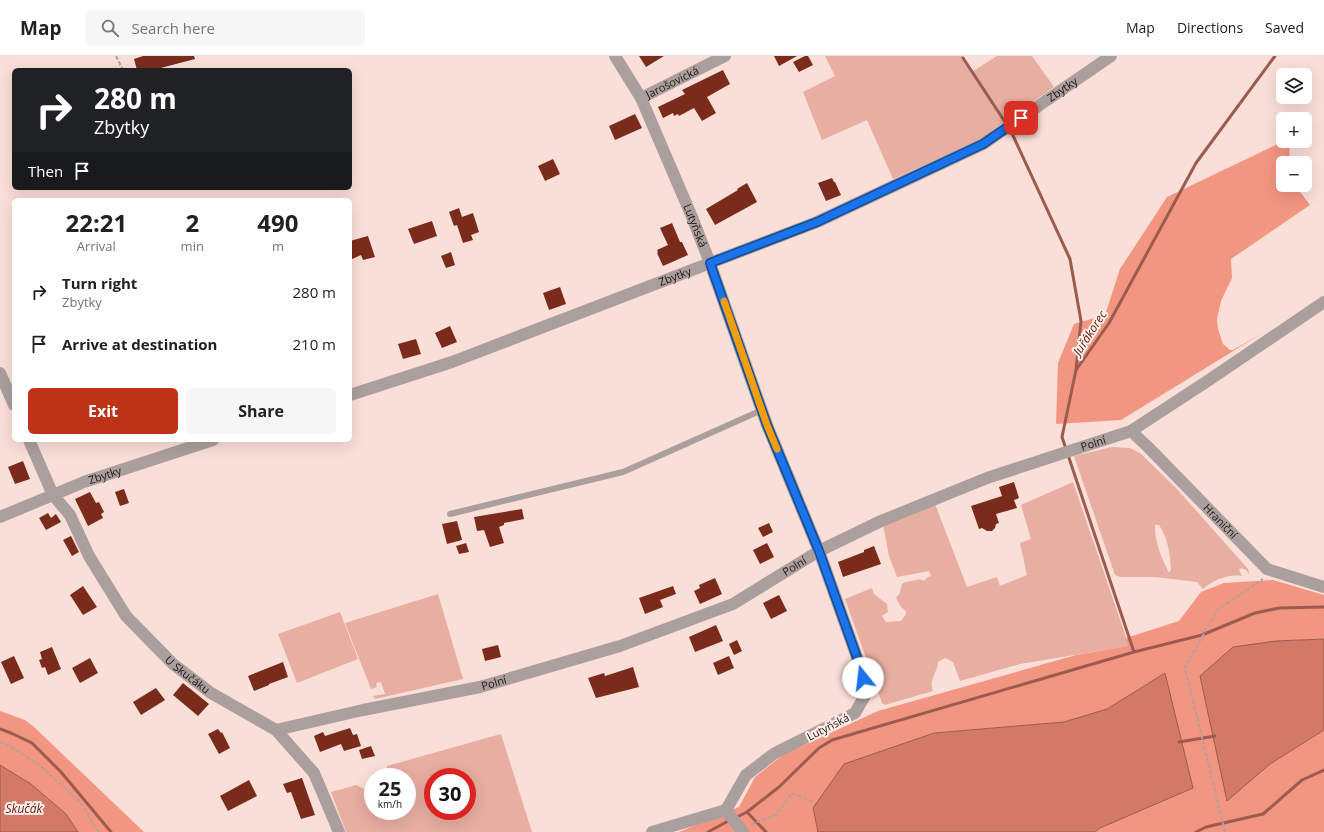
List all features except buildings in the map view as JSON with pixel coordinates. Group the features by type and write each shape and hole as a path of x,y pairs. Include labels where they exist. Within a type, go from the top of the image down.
{"street":[{"name":"Lutyňská","path":"615,56 641,98 692,217 710,263 762,410 819,551 859,663 867,692 855,713 775,753 746,775 726,810"},
{"name":"Jarošovická","path":"641,98 725,56"},
{"name":"Zbytky","path":"352,394 452,362 817,222 983,144 1111,56"},
{"name":"Polní","path":"276,730 364,710 480,687 620,646 733,604 819,551 881,521 987,478 1131,431 1324,302"},
{"path":"0,372 12,400"},
{"name":"Hraniční","path":"1131,431 1267,570 1324,587"},
{"name":"U Skučáku","path":"30,442 53,495 70,516 89,556 126,616 173,664 211,693 276,730 314,773 339,832"},
{"name":"Zbytky","path":"0,517 84,482 207,442"},
{"path":"652,832 726,810 741,830"}],"lane":[{"path":"450,514 623,472 762,410"}],"path":[{"path":"116,56 122,68"},
{"path":"1225,832 1185,668 1216,610 1274,572"},
{"path":"0,742 8,745 38,764 81,802 98,832"},
{"path":"741,830 776,815 792,793 813,802"}],"shaded area":[{"path":"825,56 963,56 973,71 997,56 1032,56 1054,87 980,139 893,179 867,120 822,140 803,92 835,76"},
{"path":"1276,145 1276,148 1290,148 1289,156 1276,156 1276,192 1300,192 1310,205 1231,259 1232,278 1221,301 1217,319 1218,329 1223,344 1230,350 1233,350 1261,334 1121,420 1056,424 1058,363 1074,324 1105,315 1120,269 1167,197"},
{"path":"1112,447 1130,448 1140,453 1177,489 1248,569 1250,575 1246,570 1241,568 1239,570 1242,576 1221,578 1203,589 1197,582 1156,577 1120,577 1115,575 1074,456","holes":["1155,525 1159,525 1165,535 1168,546 1171,569 1169,573 1157,544"]},
{"path":"1073,482 1129,646 1020,664 960,681 953,662 945,658 938,662 938,666 932,680 933,691 885,705 882,703 845,599 872,588 874,594 887,604 888,612 882,616 886,622 901,621 906,614 906,611 901,607 896,598 900,593 902,584 919,579 924,581 931,576 929,571 897,577 889,556 883,525 935,504 967,587 997,577 1000,586 1027,575 1020,543 1031,539 1021,505"},
{"path":"1273,580 1324,595 1324,639 1276,641 1227,800 1270,764 1324,730 1324,832 1095,832 1100,828 1165,673 1107,709 1064,722 934,733 813,808 818,832 679,832 739,807 755,777 783,755 878,711 1076,655 1128,646 1126,638 1179,621 1201,592 1224,583"},
{"path":"438,594 463,679 375,699 373,696 385,694 381,682 376,683 377,687 371,689 345,623"},
{"path":"340,612 358,659 297,683 278,634"},
{"path":"0,711 25,720 33,726 144,832 78,832 66,814 31,784 0,765"},
{"path":"501,734 532,832 346,832 331,792 356,785 364,789 364,820 416,820 416,768 387,768 387,766"}],"water":[{"path":"1324,639 1324,730 1270,764 1227,801 1200,676 1233,647 1276,641"},
{"path":"1165,673 1193,788 1100,828 1095,832 818,832 813,808 844,764 934,733 1064,722 1107,709"},
{"name":"Skučák","path":"0,765 31,784 66,814 78,832 0,832"}],"waterway":[{"name":"Juřákorec","path":"1066,449 1062,437 1076,370 1109,323 1196,163 1275,56"},
{"path":"963,58 1007,125"},
{"path":"1010,129 1070,259 1081,321 1076,370"},
{"name":"Juřákorec","path":"1068,455 1134,652"},
{"path":"735,818 747,812 779,787 819,748 832,740 1134,652 1202,635 1255,613 1279,608 1324,607"},
{"path":"0,729 32,743 61,772 111,832"},
{"path":"1179,742 1215,736"},
{"path":"1196,832 1206,827 1263,814 1302,780 1324,770"},
{"path":"747,812 766,832"},
{"path":"708,832 730,820"}],"slow traffic":[{"path":"724,301 767,425 777,449"}],"route":[{"path":"863,678 819,551 767,425 710,263 817,222 983,144 1021,118"}]}
